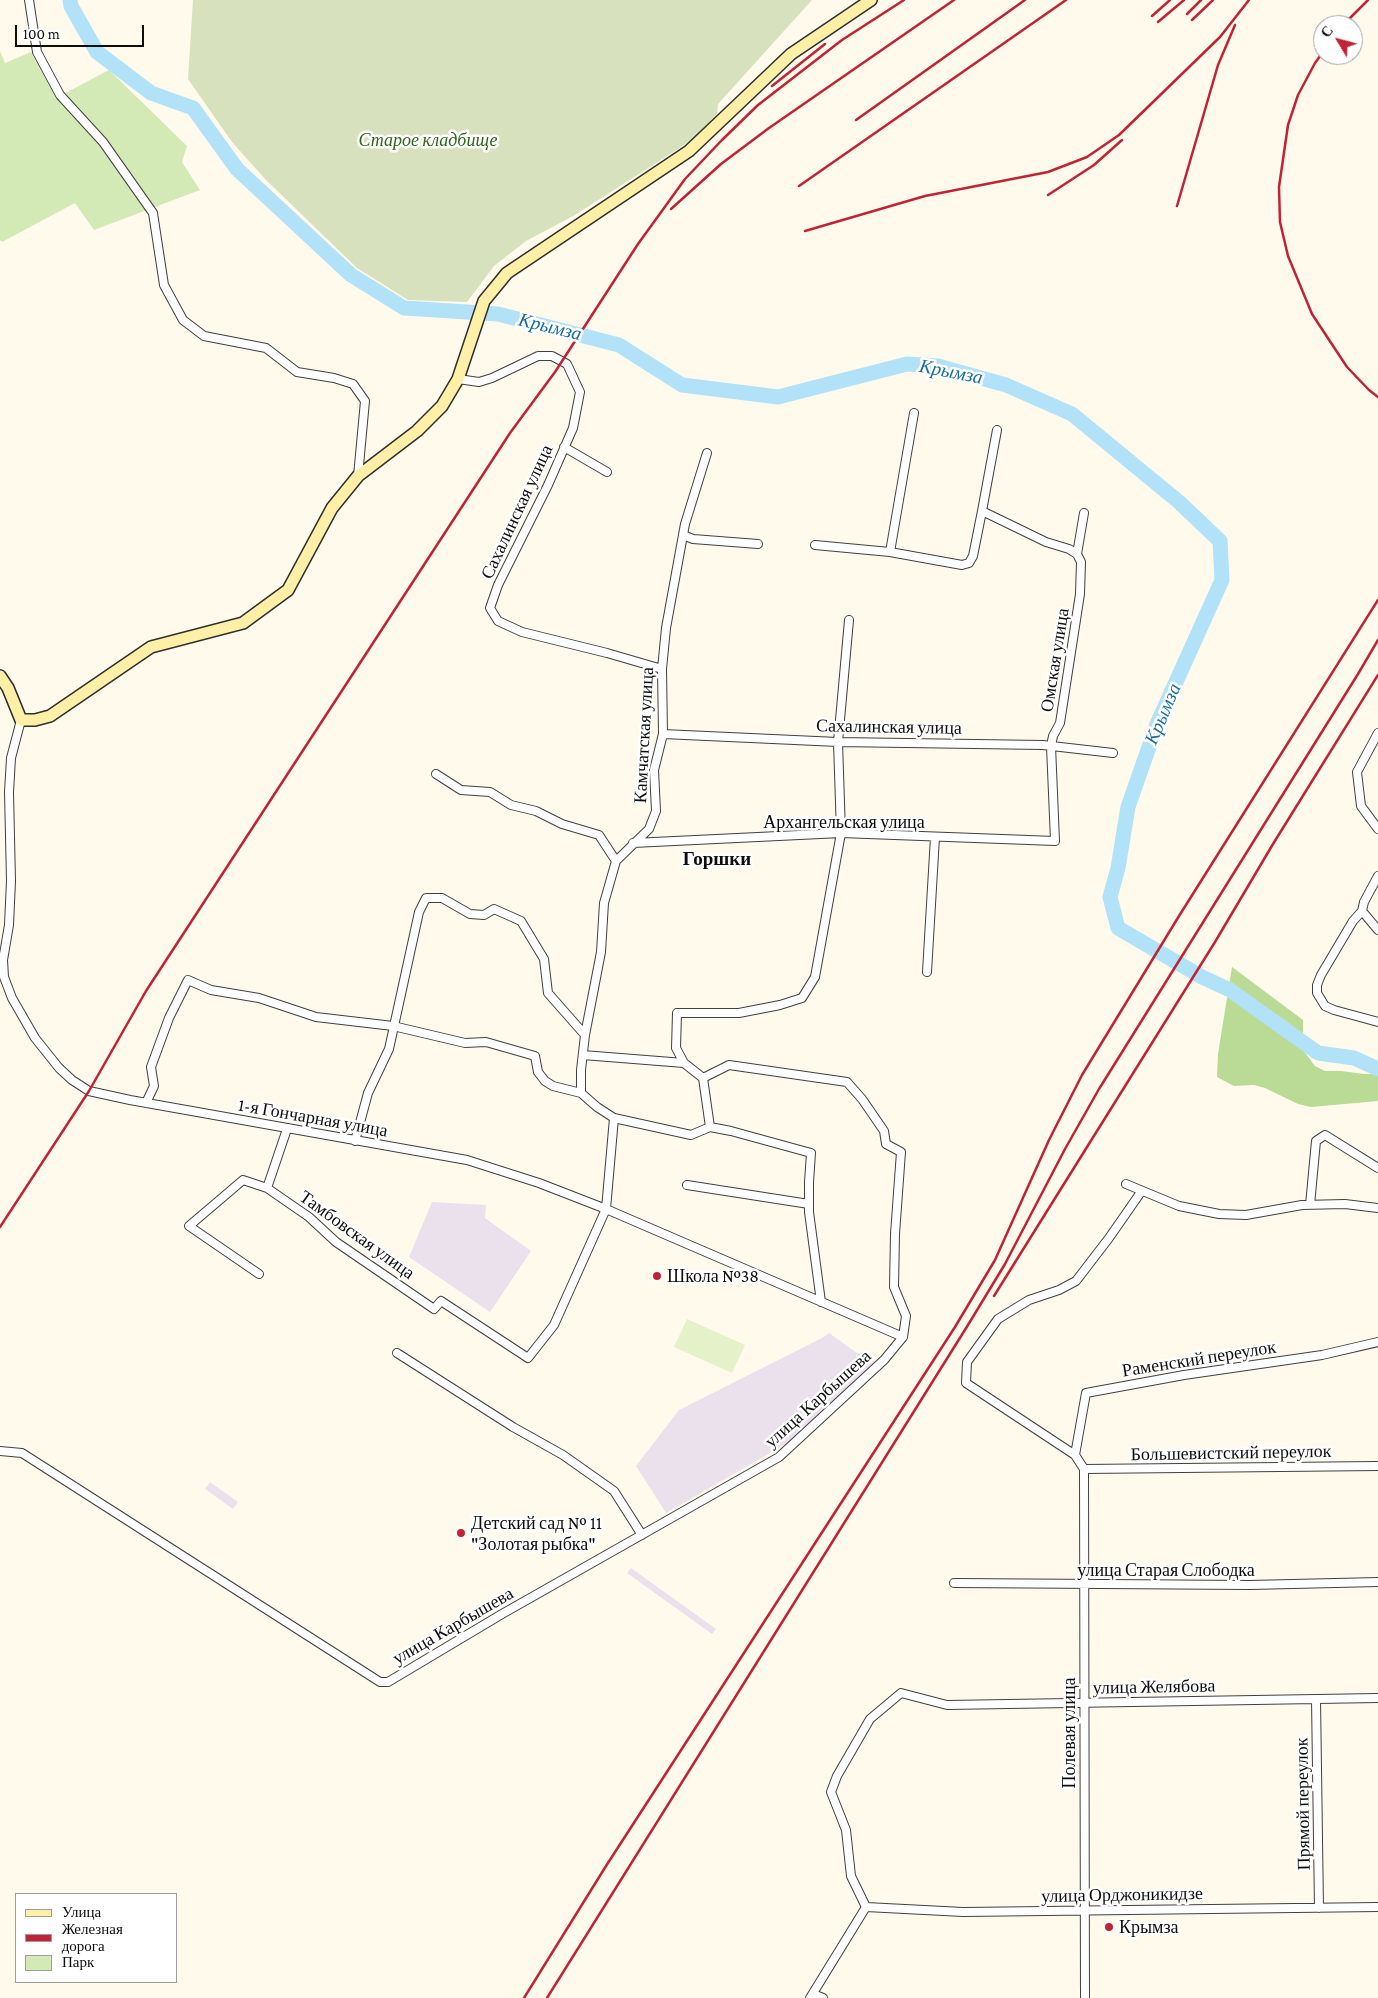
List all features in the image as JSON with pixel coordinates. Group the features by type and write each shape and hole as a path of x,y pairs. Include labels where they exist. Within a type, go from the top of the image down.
{"street":[{"path":"29,0 37,52 60,95 103,142 152,213 164,286 183,320 204,336 266,348 297,372 334,378 353,384 365,402 358,476"},
{"path":"0,676 8,688 21,720 36,720 50,716 151,646 243,623 288,590 332,508 358,476 417,431 442,406 458,379 484,301 507,272 689,151 791,54 871,0"},
{"name":"Сахалинская улица","path":"458,379 479,382 492,378 538,356 552,356 567,364 580,392 573,428 548,485 498,585 490,608 498,621 522,632 662,670"},
{"path":"890,552 914,413"},
{"path":"815,545 890,552 962,565 969,563 973,556 997,430"},
{"path":"564,447 607,472"},
{"name":"Камчатская улица","path":"581,1093 585,1036 601,952 604,903 616,861 649,829 656,811 654,770 663,734 662,670 666,628 683,535 706,453"},
{"path":"982,511 1046,542 1069,548 1078,554"},
{"name":"Омская улица","path":"1055,841 1051,746 1053,736 1060,723 1080,594 1081,562 1078,554 1084,513"},
{"path":"683,535 693,538 758,544"},
{"path":"710,1127 703,1078 684,1063 676,1048 677,1013 739,1013 780,1005 802,998 815,977 841,833 838,742 849,620"},
{"name":"1-я Гончарная улица","path":"21,720 11,758 9,792 11,881 9,925 3,960 4,978 12,998 35,1038 59,1068 72,1080 89,1091 146,1103 467,1160 539,1183 606,1209 903,1338"},
{"path":"1378,733 1357,772 1360,806 1378,829"},
{"name":"Сахалинская улица","path":"663,734 838,742 1051,746 1113,753"},
{"path":"436,774 461,790 490,792 511,805 536,811 562,824 599,835 616,861"},
{"name":"Архангельская улица","path":"633,843 841,833 1055,841"},
{"path":"927,972 935,837"},
{"path":"1378,876 1364,902 1362,911 1353,921 1317,985 1317,993 1325,1006 1378,1022"},
{"path":"354,1141 368,1093 389,1049 419,912 426,898 442,898 470,914 484,915 494,909 521,921 544,959 548,993 585,1036"},
{"path":"1362,911 1378,930"},
{"path":"146,1103 154,1086 151,1067 169,1018 188,980 212,990 259,998 316,1017 393,1026 465,1043 486,1042 535,1056 538,1072 545,1081 553,1086 581,1093 614,1118 691,1135 710,1127 811,1153 809,1204 821,1302"},
{"path":"583,1055 684,1063"},
{"path":"703,1078 729,1065 847,1082 862,1099 884,1131 886,1144 901,1152 895,1234 894,1287 906,1316 903,1338"},
{"path":"606,1209 614,1118"},
{"path":"258,1274 189,1226 243,1180 267,1188 287,1129"},
{"path":"1310,1205 1316,1141 1325,1135 1378,1168"},
{"path":"1126,1184 1141,1192 1179,1206 1219,1214 1246,1216 1310,1205 1344,1204 1378,1208"},
{"path":"687,1185 809,1204"},
{"name":"Тамбовская улица","path":"267,1188 309,1217 336,1242 434,1309 441,1301 528,1358 554,1325 606,1209"},
{"path":"1084,1469 1075,1455 966,1383 967,1362 998,1319 1028,1300 1060,1290 1076,1281 1124,1218 1141,1192"},
{"name":"улица Карбышева","path":"0,1451 22,1453 380,1682 388,1682 779,1457 884,1360 903,1338"},
{"name":"Раменский переулок","path":"1075,1455 1086,1393 1322,1355 1378,1342"},
{"path":"397,1353 513,1427 563,1455 614,1491 642,1535"},
{"name":"Большевистский переулок","path":"1084,1469 1378,1466"},
{"name":"Полевая улица","path":"1084,1469 1085,1998"},
{"name":"улица Старая Слободка","path":"954,1583 1259,1585 1378,1582"},
{"name":"улица Желябова","path":"866,1907 851,1876 846,1830 831,1792 837,1776 870,1719 901,1693 947,1705 1378,1698"},
{"name":"Прямой переулок","path":"1316,1699 1320,1908"},
{"path":"823,1998 812,1996 866,1907"},
{"name":"улица Орджоникидзе","path":"866,1907 963,1912 1378,1907"}],"shaded area":[{"path":"432,1202 486,1205 485,1218 531,1251 490,1312 409,1257"},
{"path":"829,1333 857,1353 866,1353 875,1362 796,1438 666,1513 636,1466 679,1410"},
{"path":"210,1482 238,1502 233,1509 205,1489"},
{"path":"631,1568 716,1629 712,1634 627,1573"}],"green space":[{"name":"Старое кладбище","path":"193,0 812,0 718,104 717,114 692,140 575,215 526,241 494,266 467,302 408,300 357,268 266,180 232,142 188,79"},
{"path":"0,51 5,63 31,52 56,98 109,70 187,146 182,162 200,190 94,230 75,203 2,242 0,240"},
{"path":"1232,967 1303,1020 1303,1050 1315,1066 1325,1071 1364,1074 1370,1074 1378,1069 1378,1101 1311,1107 1298,1104 1265,1088 1254,1085 1234,1086 1217,1077 1218,1054"},
{"path":"687,1319 745,1345 732,1373 674,1347"}],"waterway":[{"name":"Крымза","path":"70,0 71,6 97,52 151,93 193,108 237,169 351,275 404,308 498,314 619,345 682,385 778,397 907,364 938,366 1006,385 1072,414 1179,502 1220,541 1222,580 1157,724 1128,807 1118,868 1110,897 1118,928 1202,977 1230,990 1318,1053 1354,1058 1378,1069"}],"railway":[{"path":"0,1227 89,1091 146,991 510,433 555,372 638,244 685,179 758,105 842,40 904,0"},
{"path":"671,209 721,164 769,128 954,0"},
{"path":"856,120 1025,0"},
{"path":"799,186 1066,0"},
{"path":"1152,16 1170,0"},
{"path":"1158,22 1184,0"},
{"path":"1187,14 1201,0"},
{"path":"1192,20 1213,0"},
{"path":"805,231 925,196 1048,172 1087,157 1119,135 1220,37 1249,0"},
{"path":"1353,15 1368,0"},
{"path":"1177,206 1218,65 1235,25"},
{"path":"772,86 825,44"},
{"path":"1314,65 1298,95 1288,125 1279,187 1280,222 1288,256 1312,314 1347,367 1378,397"},
{"path":"1048,195 1094,165 1122,140"},
{"path":"524,1998 606,1866 955,1327 995,1260 1049,1140 1082,1075 1179,916 1378,600"},
{"path":"547,1998 968,1325 1005,1264 1065,1149 1099,1089 1378,640"},
{"path":"994,1296 1215,942 1273,844 1378,675"}],"place":[{"name":"Школа №38","path":"657,1276"},
{"name":"Детский сад № 11 \"Золотая рыбка\"","path":"461,1533"},
{"name":"Крымза","path":"1109,1927"}],"district":[{"name":"Горшки","path":"717,859"}]}
